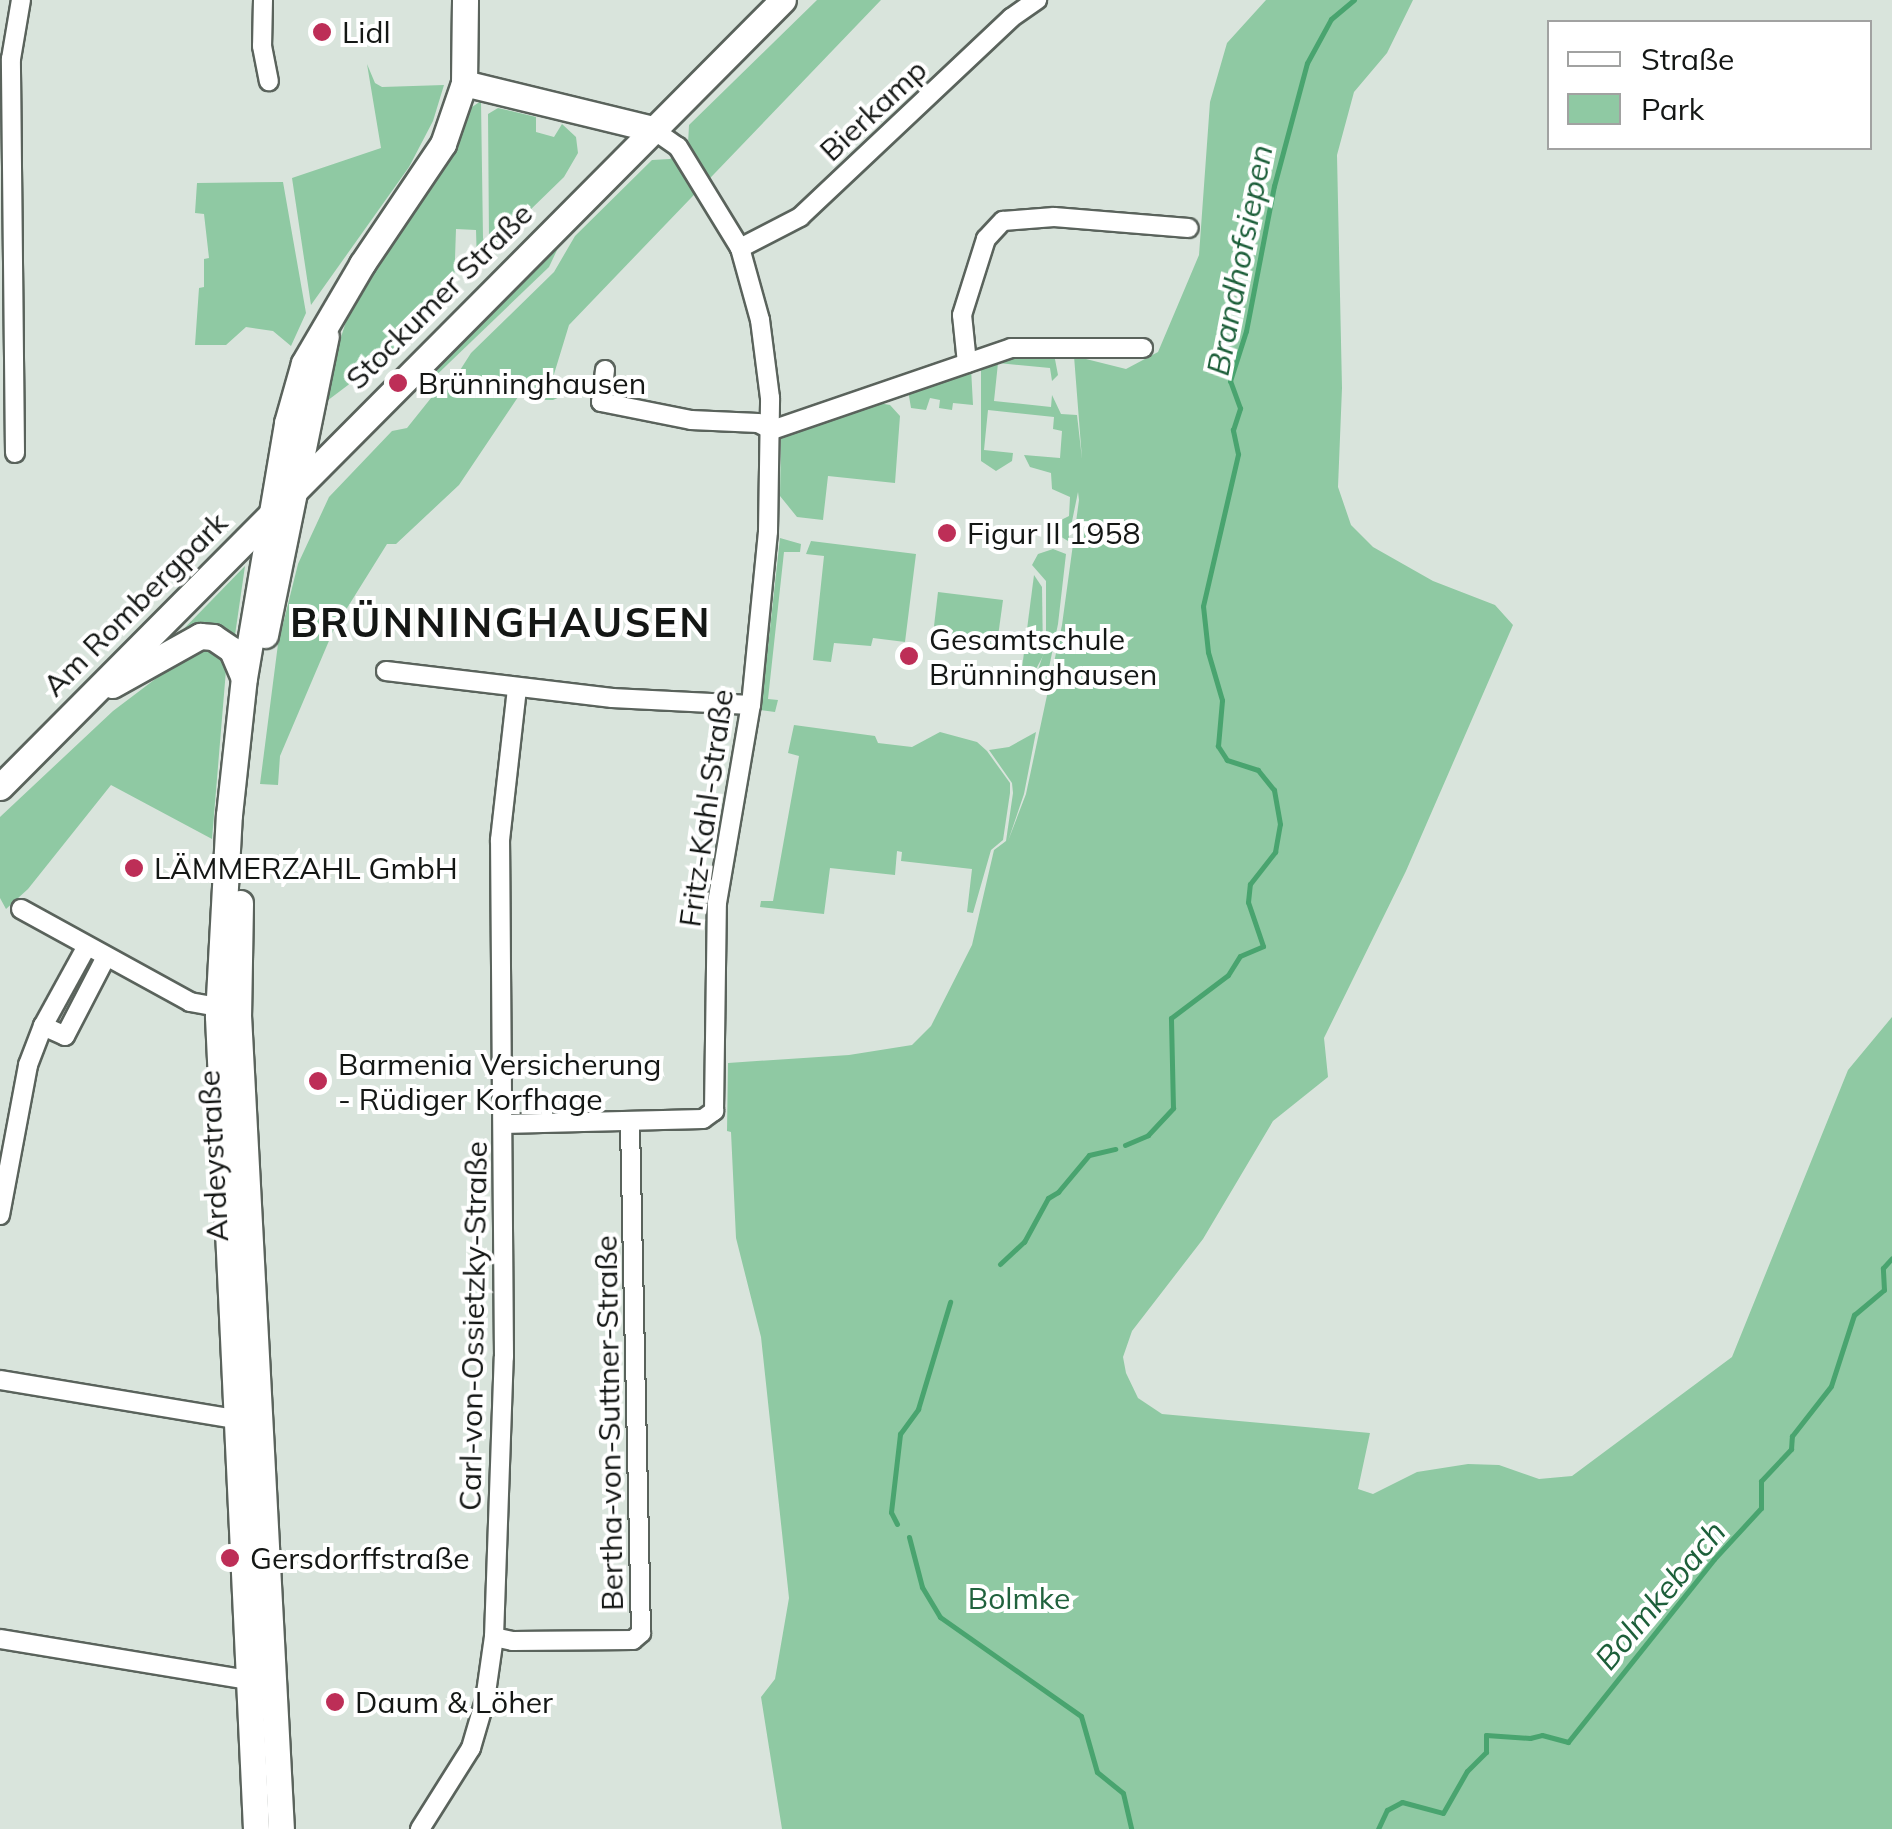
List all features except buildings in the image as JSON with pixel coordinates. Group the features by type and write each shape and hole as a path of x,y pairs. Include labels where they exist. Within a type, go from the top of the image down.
{"main road":[{"name":"Ardeystraße","path":"256,1829 236,1419 228,1009 230,815 244,678 286,423 304,363 428,171 452,122 464,83 465,0"},
{"name":"Stockumer Straße","path":"273,509 782,0"},
{"path":"464,83 652,130"},
{"name":"Ardeystraße","path":"281,1829 228,1009 253,715 328,321"},
{"name":"Am Rombergpark","path":"0,787 273,509"},
{"path":"86,699 200,636 213,638 232,650 244,678"}],"street":[{"path":"15,453 11,59 20,0"},
{"path":"264,0 262,46 269,81"},
{"name":"Bierkamp","path":"740,248 800,218 1011,18 1037,0"},
{"name":"Fritz-Kahl-Straße","path":"630,1123 703,1119 714,1110 716,903 751,705 772,430 764,340 740,248 678,147 652,130"},
{"path":"968,363 962,315 986,239 1004,222 1054,217 1190,228"},
{"path":"604,370 601,402 691,420 758,422 772,430 1011,348 1142,348"},
{"path":"386,671 612,698 751,705"},
{"name":"Carl-von-Ossietzky-Straße","path":"420,1829 471,1748 485,1700 494,1637 504,1356 500,840 517,688"},
{"path":"21,909 190,1002 228,1009"},
{"path":"0,1215 28,1065 43,1026 87,946"},
{"path":"43,1026 66,1036 106,957"},
{"path":"503,1124 630,1123"},
{"name":"Bertha-von-Suttner-Straße","path":"494,1637 513,1641 633,1640 641,1633 630,1123"},
{"path":"0,1380 236,1419"},
{"path":"0,1640 248,1680"}],"green space":[{"path":"817,0 881,0 569,325 551,384 569,393 553,400 543,400 543,392 532,391 531,397 520,394 459,485 396,544 387,544 334,629 280,756 278,785 260,784 278,644 298,564 329,497 392,431 407,428 431,398 448,389 471,353 554,272 575,236 652,160 670,159 688,144 689,125"},
{"name":"Bolmke","path":"1266,0 1413,0 1387,53 1354,92 1337,155 1342,388 1338,487 1351,525 1373,547 1433,581 1495,605 1513,625 1406,871 1324,1038 1328,1077 1273,1121 1203,1239 1132,1331 1123,1357 1126,1373 1138,1398 1162,1414 1370,1433 1358,1489 1373,1494 1417,1472 1468,1464 1499,1465 1539,1479 1572,1476 1732,1357 1848,1070 1892,1017 1892,1829 782,1829 761,1697 775,1679 789,1598 761,1337 736,1238 731,1132 727,1131 728,1063 849,1055 912,1045 931,1026 972,945 994,850 1006,841 1013,793 1012,783 989,750 1009,747 1036,732 1024,794 1008,841 1026,794 1062,625 1079,500 1078,492 1068,541 1058,535 1059,521 1069,516 1070,497 1052,489 1051,473 1030,467 1024,455 1060,458 1062,431 1053,429 1054,417 988,410 984,450 1013,453 1012,461 996,471 981,461 981,365 1015,353 1054,354 1058,375 1052,381 1050,368 998,363 994,401 1051,407 1052,395 1061,414 1077,415 1082,459 1074,356 1126,369 1158,352 1199,255 1210,102 1227,43"},
{"path":"367,64 375,83 382,87 444,85 433,121 409,167 311,305 292,178 381,148"},
{"path":"481,101 483,238 488,253 477,265 476,230 456,229 454,288 397,348 319,407 348,315 369,276 434,185 472,107"},
{"path":"498,108 536,117 536,132 554,137 562,124 576,137 578,153 564,177 494,245 489,240 488,114"},
{"path":"283,182 306,313 291,346 273,331 246,327 226,345 195,345 199,288 204,287 204,259 209,258 204,214 195,213 197,183"},
{"path":"566,231 549,267 424,387 464,336"},
{"path":"971,368 973,405 953,403 952,410 939,408 940,400 930,398 926,410 911,408 908,390"},
{"path":"873,402 890,405 900,416 895,483 828,476 823,520 797,517 780,496 781,435"},
{"path":"780,538 801,544 800,552 784,552 768,699 778,700 775,712 761,710"},
{"path":"811,541 916,554 905,642 873,638 871,646 834,643 831,662 813,660 824,556 806,554"},
{"path":"1053,549 1066,554 1058,624 1045,687 1032,688 1046,646 1046,581 1032,565 1038,554"},
{"path":"245,566 234,642 170,643"},
{"path":"1034,575 1042,587 1043,656 1029,682 1022,668"},
{"path":"938,592 1003,600 996,651 932,643"},
{"path":"209,649 217,653 226,670 212,839 111,785 28,889 6,909 0,898 0,817 113,711 191,652"},
{"path":"794,725 875,736 878,743 912,747 940,732 977,742 987,751 1010,783 1010,793 1003,840 991,850 973,913 967,912 972,869 901,861 902,852 897,851 895,875 830,868 824,914 760,907 761,901 773,901 799,756 788,753"}],"waterway":[{"name":"Brandhofsiepen","path":"1125,1145 1148,1135 1173,1108 1171,1018 1228,975 1240,956 1263,946 1248,902 1250,884 1275,852 1280,824 1274,790 1258,770 1227,760 1218,746 1222,700 1208,652 1203,606 1238,454 1233,430 1240,408 1230,381 1246,331 1274,186 1307,63 1331,19 1354,0"},
{"name":"Brandhofsiepen","path":"1000,1264 1024,1242 1048,1198 1058,1192 1089,1155 1115,1149"},
{"name":"Bolmkebach","path":"1378,1829 1387,1810 1402,1802 1443,1813 1467,1771 1486,1752 1486,1735 1542,1735 1568,1742 1714,1559 1761,1508 1761,1481 1791,1449 1792,1436 1831,1386 1854,1315 1884,1290 1883,1268 1892,1258"},
{"name":"Brandhofsiepen","path":"897,1524 891,1512 900,1434 918,1409 950,1302"},
{"name":"Brandhofsiepen","path":"909,1537 922,1587 940,1617 1081,1716 1097,1772 1123,1793 1131,1829"}],"place":[{"name":"Lidl","path":"322,32"},
{"name":"Brünninghausen","path":"398,383"},
{"name":"Figur II 1958","path":"947,533"},
{"name":"Gesamtschule Brünninghausen","path":"909,656"},
{"name":"LÄMMERZAHL GmbH","path":"134,868"},
{"name":"Barmenia Versicherung - Rüdiger Korfhage","path":"318,1081"},
{"name":"Gersdorffstraße","path":"230,1558"},
{"name":"Daum & Löher","path":"335,1702"}],"district":[{"name":"BRÜNNINGHAUSEN","path":"501,622"}]}
